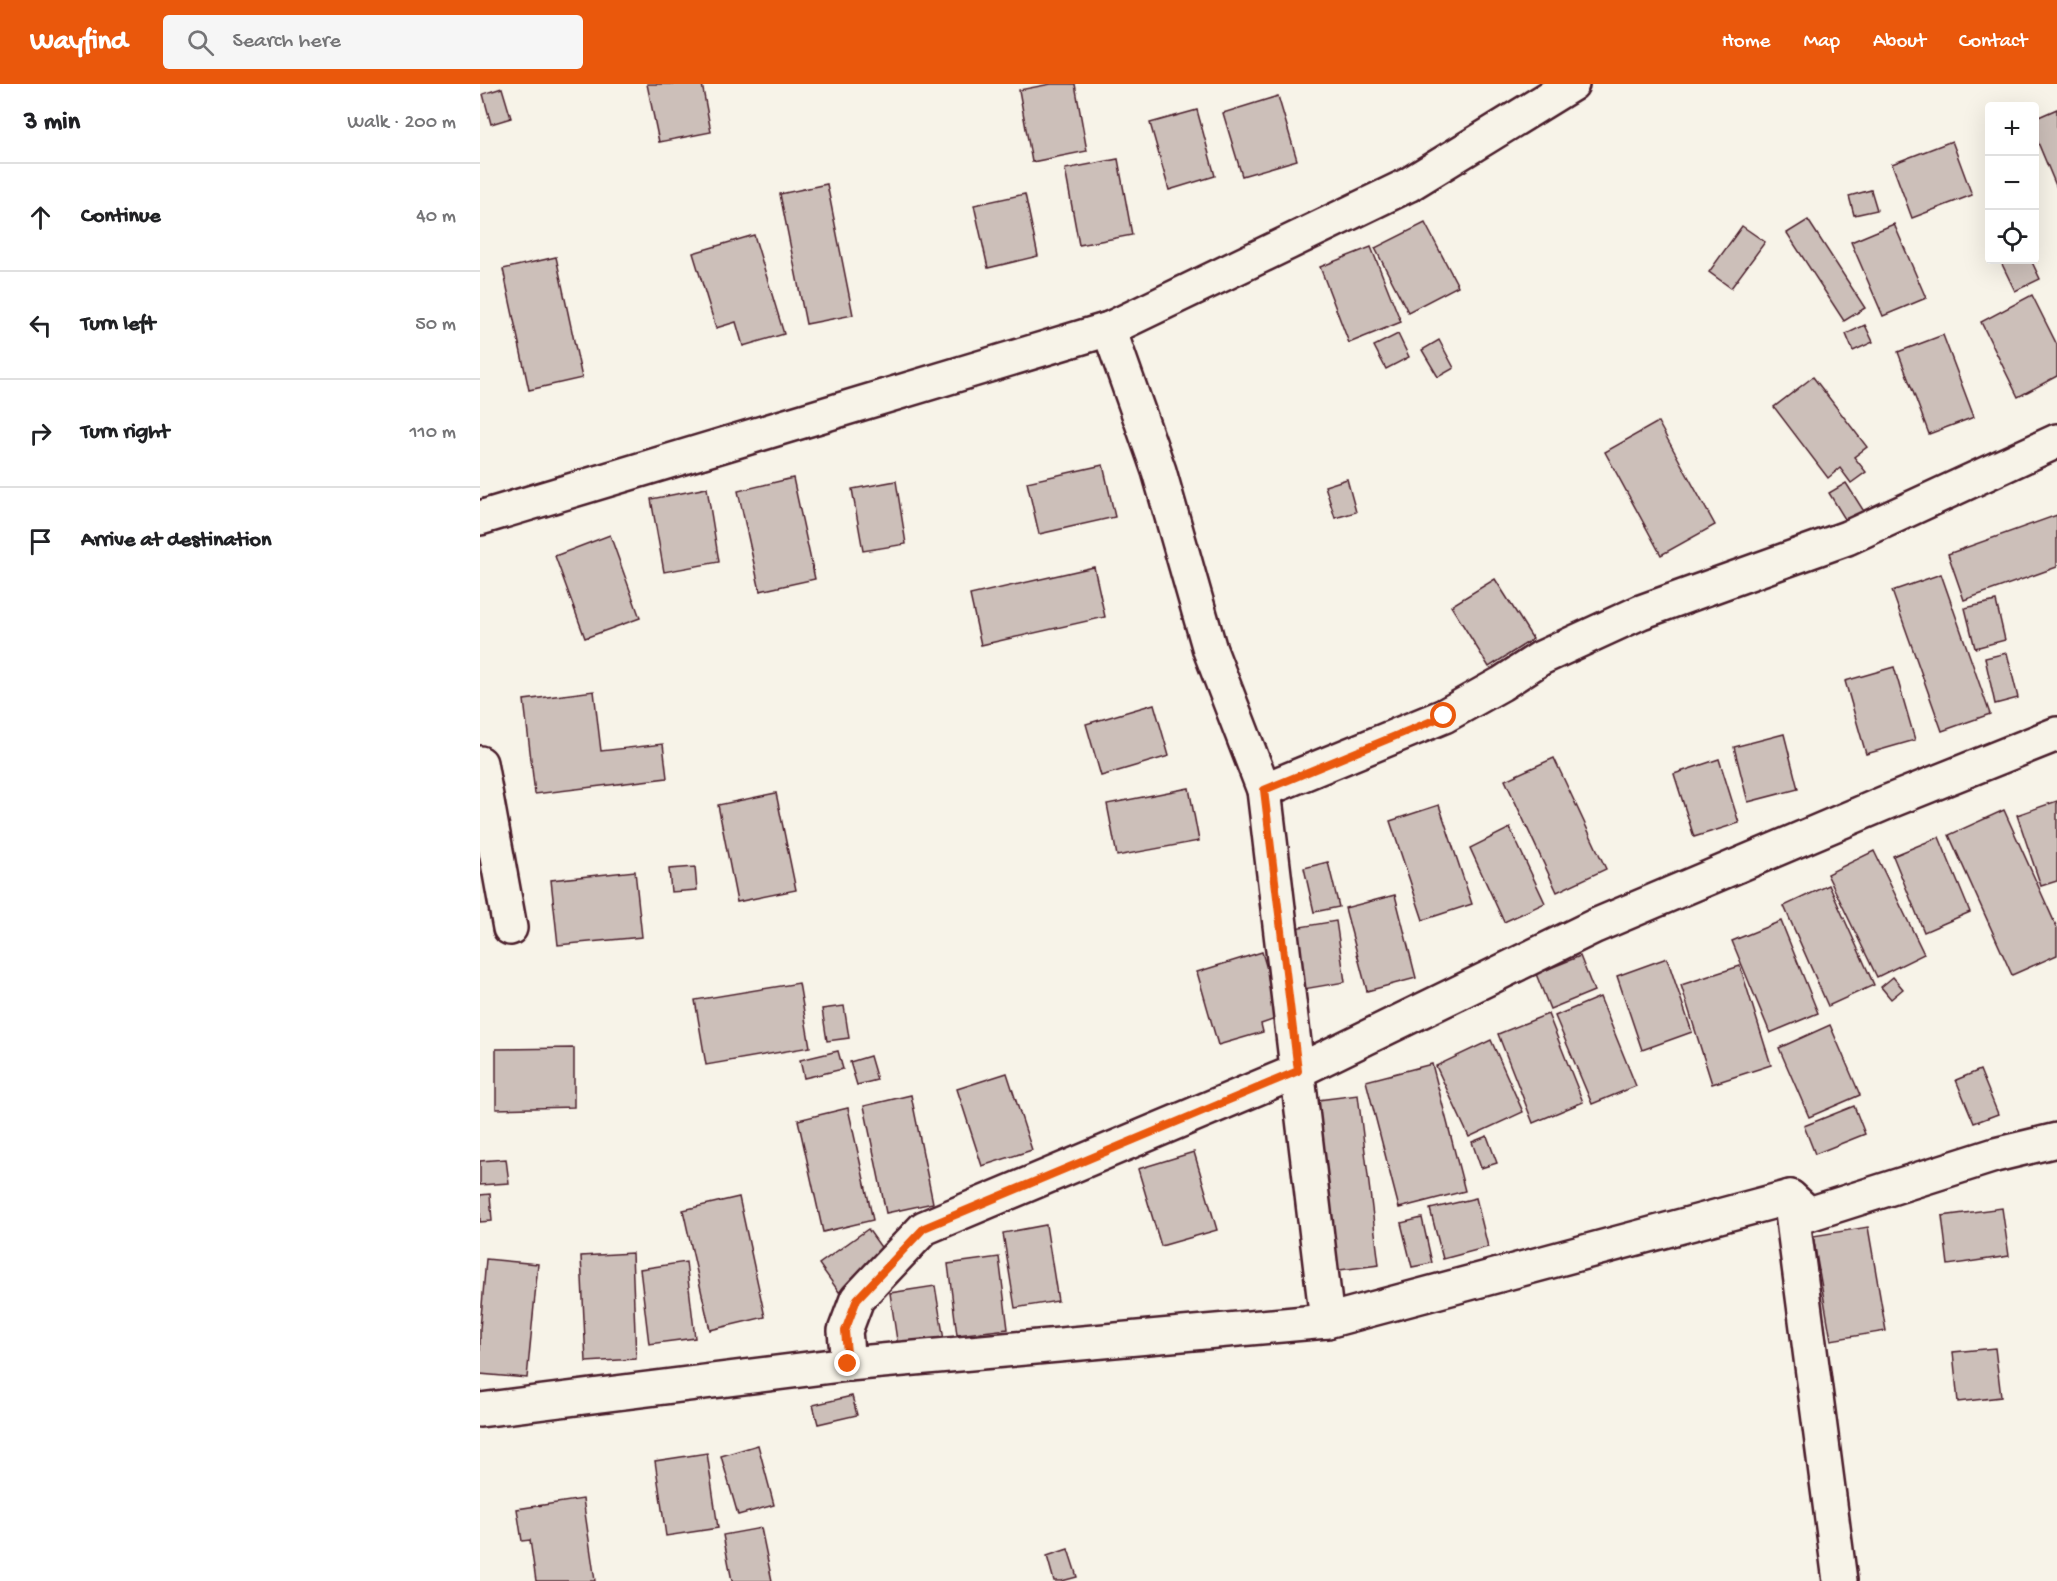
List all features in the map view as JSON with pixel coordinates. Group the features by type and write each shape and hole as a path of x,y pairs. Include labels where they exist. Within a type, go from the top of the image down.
{"street":[{"path":"480,518 1109,329 1408,185 1572,84"},
{"path":"1109,329 1159,471 1210,650 1264,790 1327,1321"},
{"path":"1264,790 1444,716 1541,658 1641,612 1847,538 2057,441"},
{"path":"848,1364 845,1331 857,1299 924,1228 1298,1071 1595,926 1885,802 2057,734"},
{"path":"480,763 510,928"},
{"path":"1790,1197 1809,1215 1995,1155 2057,1140"},
{"path":"480,1410 848,1364 1327,1321 1790,1197"},
{"path":"1790,1197 1840,1581"}],"building":[{"path":"647,84 702,84 711,132 659,142"},
{"path":"1051,84 1075,84 1087,151 1032,162 1019,90"},
{"path":"502,88 511,118 491,124 483,94"},
{"path":"1278,96 1297,160 1242,176 1223,113"},
{"path":"2057,109 2057,188 2039,145 2039,117"},
{"path":"1197,110 1215,176 1169,190 1150,123"},
{"path":"1952,141 1972,195 1912,218 1892,164"},
{"path":"1118,159 1132,235 1079,245 1065,169"},
{"path":"827,184 853,315 806,324 780,194"},
{"path":"1871,190 1877,210 1854,215 1849,196"},
{"path":"1025,194 1038,256 988,268 974,205"},
{"path":"1808,220 1865,308 1844,321 1787,233"},
{"path":"1425,223 1458,286 1408,312 1375,248"},
{"path":"1894,224 1926,298 1883,316 1851,242"},
{"path":"1742,226 1765,242 1731,288 1709,272"},
{"path":"754,235 784,334 743,346 736,322 716,328 693,253"},
{"path":"1371,247 1401,322 1349,343 1320,267"},
{"path":"556,257 582,378 529,390 503,269"},
{"path":"2002,264 2033,264 2040,279 2015,291"},
{"path":"2032,295 2057,345 2057,376 2018,397 1981,322"},
{"path":"1865,325 1873,342 1853,351 1846,334"},
{"path":"1398,334 1409,357 1386,369 1374,346"},
{"path":"1943,335 1974,417 1929,434 1898,352"},
{"path":"1439,340 1454,368 1438,377 1422,350"},
{"path":"1813,377 1867,447 1854,457 1866,472 1851,483 1840,468 1828,478 1774,407"},
{"path":"1658,422 1715,525 1661,555 1605,452"},
{"path":"1103,465 1115,517 1039,534 1027,482"},
{"path":"793,478 815,579 760,591 738,491"},
{"path":"1347,479 1356,512 1335,518 1325,486"},
{"path":"896,481 906,544 863,551 852,489"},
{"path":"1846,483 1865,513 1848,524 1829,493"},
{"path":"707,488 719,562 664,572 651,499"},
{"path":"2057,515 2057,567 1964,600 1948,554"},
{"path":"610,535 640,618 585,638 555,556"},
{"path":"1094,567 1105,617 981,645 970,595"},
{"path":"1941,574 1990,714 1942,731 1892,591"},
{"path":"1495,579 1533,639 1489,667 1451,606"},
{"path":"1996,601 2005,640 1975,648 1965,608"},
{"path":"2007,653 2018,698 1995,704 1985,658"},
{"path":"1894,667 1915,740 1866,754 1845,681"},
{"path":"594,691 601,751 663,744 667,778 535,794 524,700"},
{"path":"1154,704 1169,756 1101,776 1086,724"},
{"path":"1784,734 1798,789 1748,802 1734,747"},
{"path":"1554,758 1606,869 1557,892 1505,780"},
{"path":"1719,759 1739,823 1694,837 1674,774"},
{"path":"1189,788 1199,841 1117,856 1107,804"},
{"path":"776,793 796,890 737,902 718,805"},
{"path":"2057,801 2057,881 2041,886 2017,815"},
{"path":"1439,805 1472,904 1423,920 1390,821"},
{"path":"2004,810 2057,928 2057,955 2012,975 1949,835"},
{"path":"1510,828 1545,903 1504,922 1470,848"},
{"path":"1939,837 1970,912 1924,932 1893,856"},
{"path":"1874,851 1924,954 1877,977 1827,874"},
{"path":"1328,862 1339,907 1314,912 1304,868"},
{"path":"695,867 697,890 671,892 669,869"},
{"path":"635,871 642,937 558,945 551,880"},
{"path":"1829,885 1874,985 1828,1006 1784,906"},
{"path":"1395,895 1416,978 1367,991 1345,908"},
{"path":"1336,921 1345,982 1298,990 1288,929"},
{"path":"1781,921 1818,1013 1770,1033 1732,941"},
{"path":"1262,952 1281,1017 1261,1024 1263,1032 1218,1045 1197,972"},
{"path":"1580,956 1594,991 1550,1009 1536,974"},
{"path":"1667,958 1692,1032 1642,1050 1617,976"},
{"path":"1740,966 1771,1065 1712,1084 1681,985"},
{"path":"1893,977 1903,989 1891,999 1881,987"},
{"path":"799,983 810,1047 706,1065 695,1000"},
{"path":"1600,997 1636,1086 1592,1104 1555,1016"},
{"path":"844,1006 849,1038 827,1041 822,1009"},
{"path":"1548,1014 1583,1102 1533,1123 1498,1034"},
{"path":"1830,1025 1860,1095 1809,1117 1779,1048"},
{"path":"1491,1040 1523,1112 1469,1137 1436,1066"},
{"path":"574,1048 574,1107 496,1109 496,1049"},
{"path":"838,1051 843,1069 804,1078 800,1060"},
{"path":"870,1056 877,1080 857,1085 850,1062"},
{"path":"1432,1064 1465,1191 1399,1208 1366,1081"},
{"path":"1980,1070 1998,1114 1974,1123 1956,1080"},
{"path":"1007,1073 1032,1150 982,1166 957,1089"},
{"path":"911,1095 933,1203 886,1213 864,1106"},
{"path":"1358,1095 1379,1265 1332,1271 1310,1101"},
{"path":"1854,1106 1865,1134 1815,1154 1804,1126"},
{"path":"848,1108 873,1220 823,1232 798,1120"},
{"path":"1487,1136 1497,1163 1481,1168 1472,1142"},
{"path":"1194,1152 1217,1230 1161,1246 1138,1169"},
{"path":"506,1159 509,1183 480,1185 480,1161"},
{"path":"490,1194 492,1221 480,1222 480,1195"},
{"path":"739,1197 765,1317 710,1330 683,1210"},
{"path":"1476,1198 1488,1247 1443,1259 1430,1209"},
{"path":"2002,1208 2009,1256 1948,1265 1942,1216"},
{"path":"1422,1218 1432,1263 1412,1267 1401,1223"},
{"path":"1046,1225 1058,1301 1015,1308 1003,1233"},
{"path":"1868,1227 1886,1331 1831,1340 1813,1236"},
{"path":"868,1229 888,1257 839,1292 819,1264"},
{"path":"632,1253 636,1359 586,1362 581,1256"},
{"path":"999,1257 1008,1329 957,1335 948,1264"},
{"path":"486,1259 538,1264 527,1378 480,1374 480,1329"},
{"path":"686,1262 695,1338 649,1344 640,1269"},
{"path":"935,1286 945,1346 899,1354 890,1293"},
{"path":"1995,1348 2001,1397 1958,1402 1953,1352"},
{"path":"852,1396 857,1415 818,1424 813,1405"},
{"path":"758,1445 774,1505 738,1515 721,1456"},
{"path":"707,1453 718,1528 666,1536 655,1461"},
{"path":"583,1499 595,1581 536,1581 530,1540 522,1541 517,1509"},
{"path":"761,1528 772,1581 732,1581 723,1535"},
{"path":"1068,1549 1077,1577 1054,1581 1047,1556"}],"route":[{"path":"848,1364 845,1331 857,1299 924,1228 1298,1071 1264,790 1444,716"}]}
